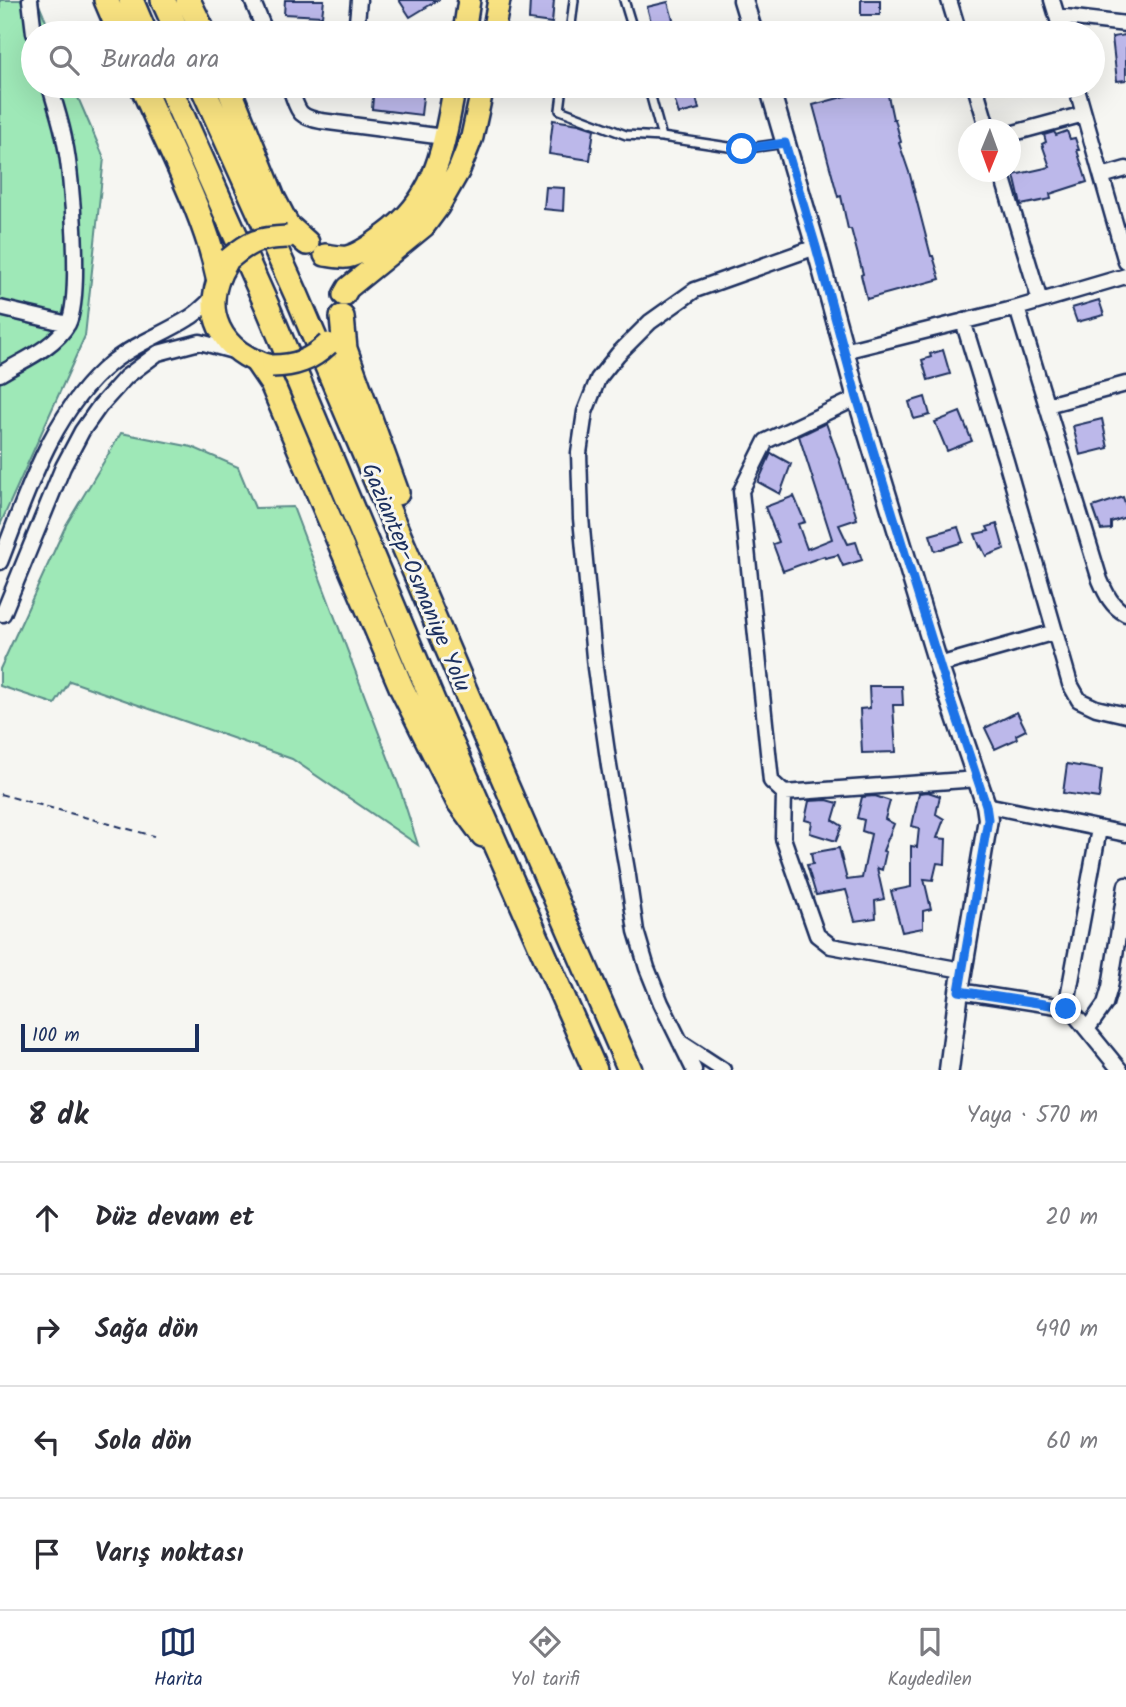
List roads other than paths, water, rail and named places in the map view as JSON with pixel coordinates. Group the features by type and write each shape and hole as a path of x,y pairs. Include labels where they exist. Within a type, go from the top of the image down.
{"highway":[{"path":"106,0 115,21"},
{"path":"131,0 140,21"},
{"path":"163,0 173,21"},
{"path":"188,0 198,21"},
{"path":"147,98 200,216 220,278"},
{"name":"Gaziantep-Osmaniye Yolu","path":"174,98 268,308 428,688 595,1070"},
{"name":"Gaziantep-Osmaniye Yolu","path":"207,98 302,308 630,1070"},
{"path":"233,98 273,198 287,225 306,245"},
{"path":"343,306 345,349 392,482 540,824 548,883"},
{"path":"256,360 272,384 402,689 458,802 506,866"}],"main road":[{"path":"466,21 469,0"},
{"path":"495,21 499,0"},
{"path":"452,98 440,157 428,187 410,214 365,249 346,257 306,245 265,238 246,245 220,278 216,318 224,337 256,360 287,366 316,355 328,344 337,331 348,288 424,226 438,207 459,170 472,136 480,98"},
{"path":"306,245 338,274 343,306"}],"street":[{"path":"30,0 33,21"},
{"path":"252,0 261,21"},
{"path":"357,21 359,0"},
{"path":"743,0 749,21"},
{"path":"949,0 955,21"},
{"path":"1052,0 1058,21"},
{"path":"1057,16 1100,21"},
{"path":"1105,22 1126,24"},
{"path":"0,374 53,343 68,324 73,311 75,258 71,186 66,143 53,98"},
{"path":"294,98 299,112 310,119 444,138"},
{"path":"772,98 857,398 939,665 986,805 988,819 962,970 949,1070"},
{"path":"979,98 985,119"},
{"path":"1079,98 1126,262"},
{"path":"1021,131 1084,114"},
{"path":"1102,176 1126,169"},
{"path":"1003,182 1040,301"},
{"path":"694,1070 661,1003 636,931 608,766 595,668 581,518 579,453 585,412 598,379 650,322 695,290 816,247"},
{"path":"844,351 1126,276"},
{"path":"0,562 40,460 82,391 111,363 150,338 191,317 220,278"},
{"path":"1017,307 1100,580 1109,600 1126,614"},
{"path":"0,308 68,324"},
{"path":"964,321 1070,684 1079,700 1096,708 1126,715"},
{"path":"1,614 63,467 82,431 125,377 158,353 200,342 256,360"},
{"path":"1047,405 1126,384"},
{"path":"857,398 766,441 741,491 771,781 784,793 978,779"},
{"path":"939,665 1055,632"},
{"path":"784,793 783,838 817,935 831,946 962,970"},
{"path":"986,805 1126,834"},
{"path":"1066,1009 1099,829"},
{"path":"1088,1028 1105,1004 1110,987 1122,935 1126,885"},
{"path":"959,991 1071,1010 1120,1070"},
{"path":"680,1041 723,1070"}],"lane":[{"path":"571,21 574,0"},
{"path":"624,0 630,21"},
{"path":"562,98 560,110 626,135 662,137 742,149 785,143"},
{"path":"651,98 662,137"}]}
